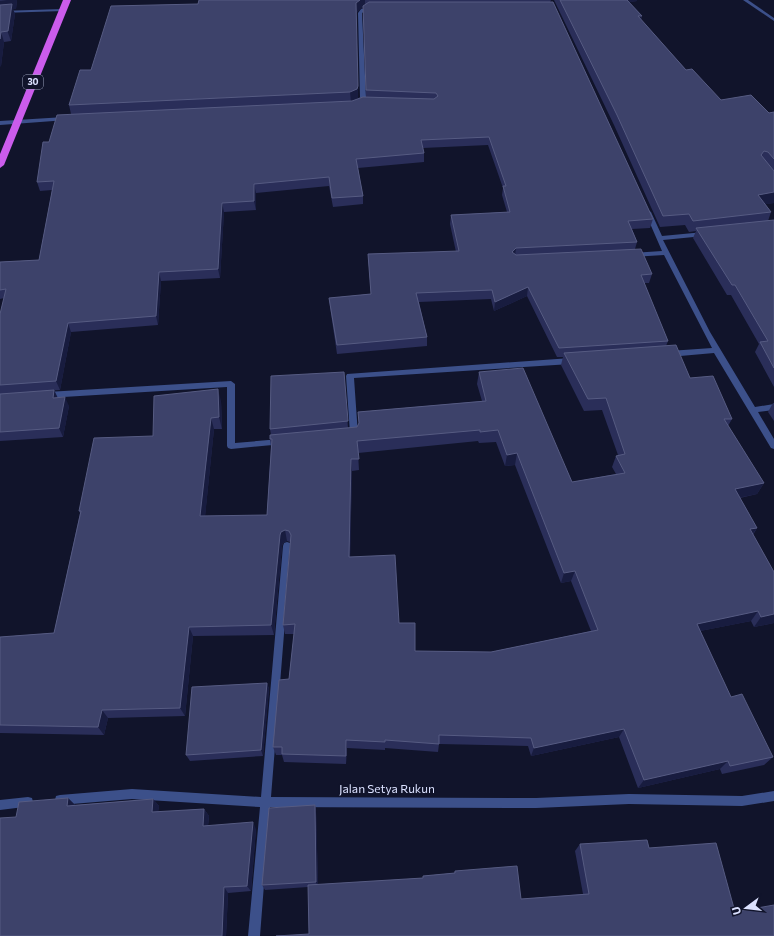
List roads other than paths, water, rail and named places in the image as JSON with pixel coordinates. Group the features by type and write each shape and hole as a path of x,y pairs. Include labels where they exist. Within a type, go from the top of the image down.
{"highway":[{"name":"30","path":"0,165 67,0"}],"street":[{"path":"745,0 774,20"},
{"path":"362,102 360,13 368,8 384,8"},
{"path":"0,12 62,10"},
{"path":"352,106 362,102 369,102"},
{"path":"0,123 73,119"},
{"path":"644,203 666,253 716,350 754,410 774,446"},
{"path":"659,238 713,233"},
{"path":"626,255 666,253"},
{"path":"661,354 716,350"},
{"path":"346,436 354,435 350,376 581,360"},
{"path":"40,396 231,384 231,446 285,441"},
{"path":"754,410 774,407"},
{"path":"254,936 287,546"},
{"name":"Jalan Setya Rukun","path":"0,805 132,794 265,802 536,803 629,799 742,801 774,796"}]}
